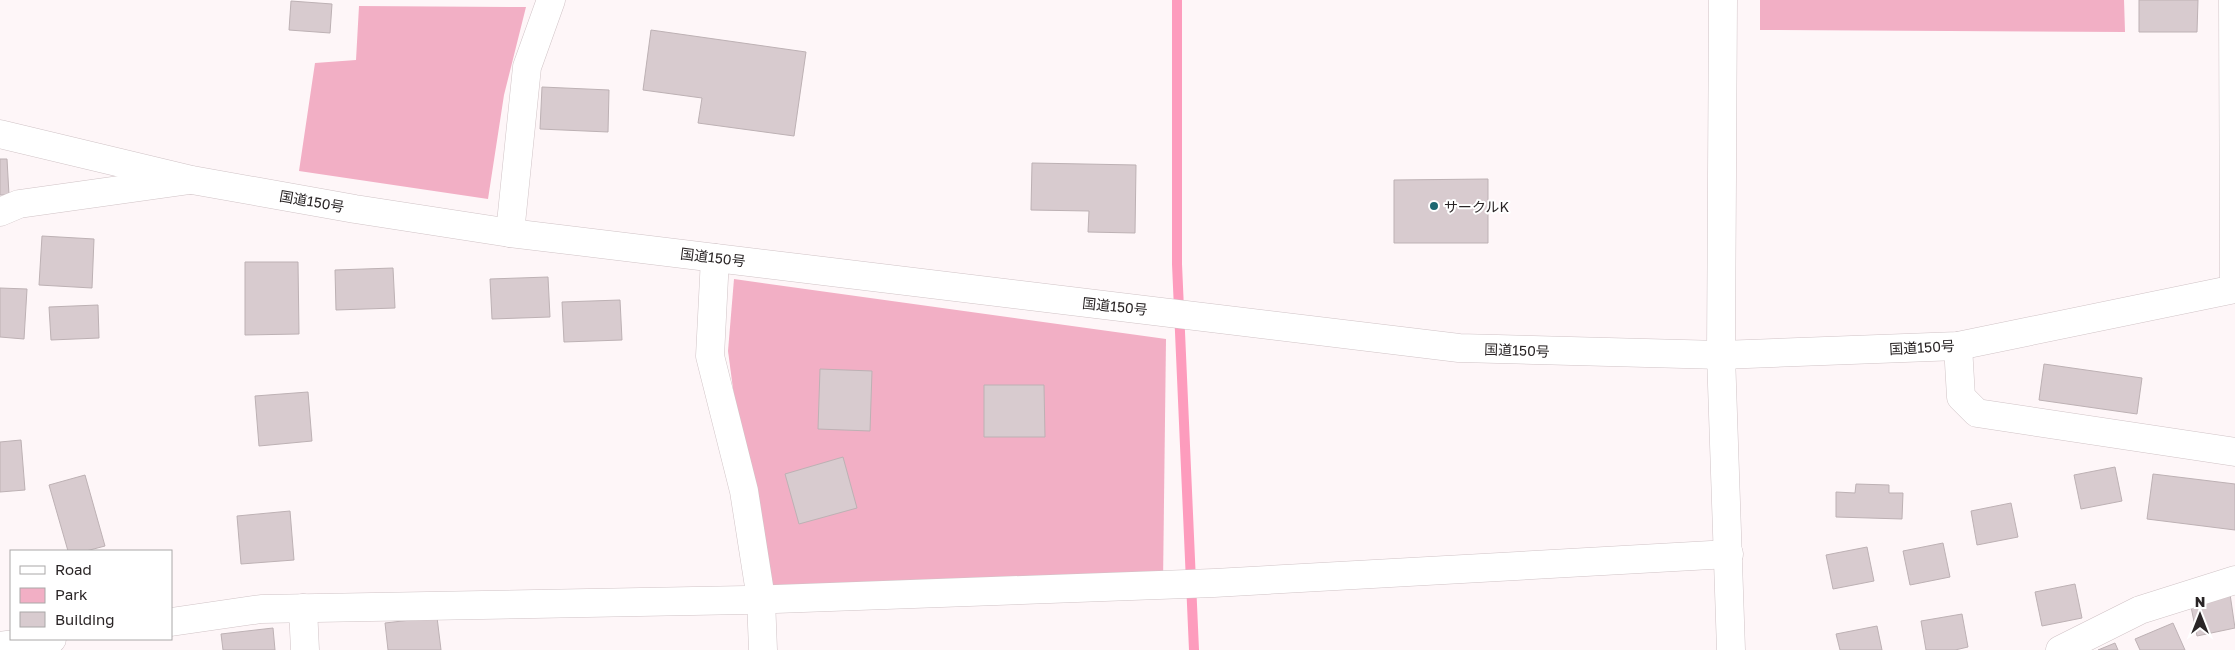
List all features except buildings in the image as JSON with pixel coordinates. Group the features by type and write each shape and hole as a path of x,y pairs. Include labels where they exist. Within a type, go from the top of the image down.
{"main road":[{"path":"510,233 527,67 551,0"},
{"path":"1723,0 1721,355 1731,650"},
{"path":"2233,0 2234,289"},
{"name":"国道150号","path":"0,134 192,180 355,209 510,233 1459,348 1721,355 1958,346 2234,289"},
{"path":"0,212 19,204 192,180"},
{"path":"715,258 710,356 744,491 761,599 763,650"},
{"path":"1958,346 1961,398 1977,413 2235,452"},
{"path":"172,622 261,609 761,599 1214,583 1729,554"},
{"path":"2060,650 2140,610 2235,580"},
{"path":"303,608 305,650"},
{"path":"0,646 45,640"}],"green space":[{"path":"1760,0 2124,0 2125,32 1760,30"},
{"path":"359,6 526,7 504,95 488,199 299,171 315,63 356,60"},
{"path":"734,279 1166,339 1163,584 761,599 728,351"}],"waterway":[{"path":"1177,0 1177,264 1194,650"}],"place":[{"name":"サークルK","path":"1434,206"}]}
